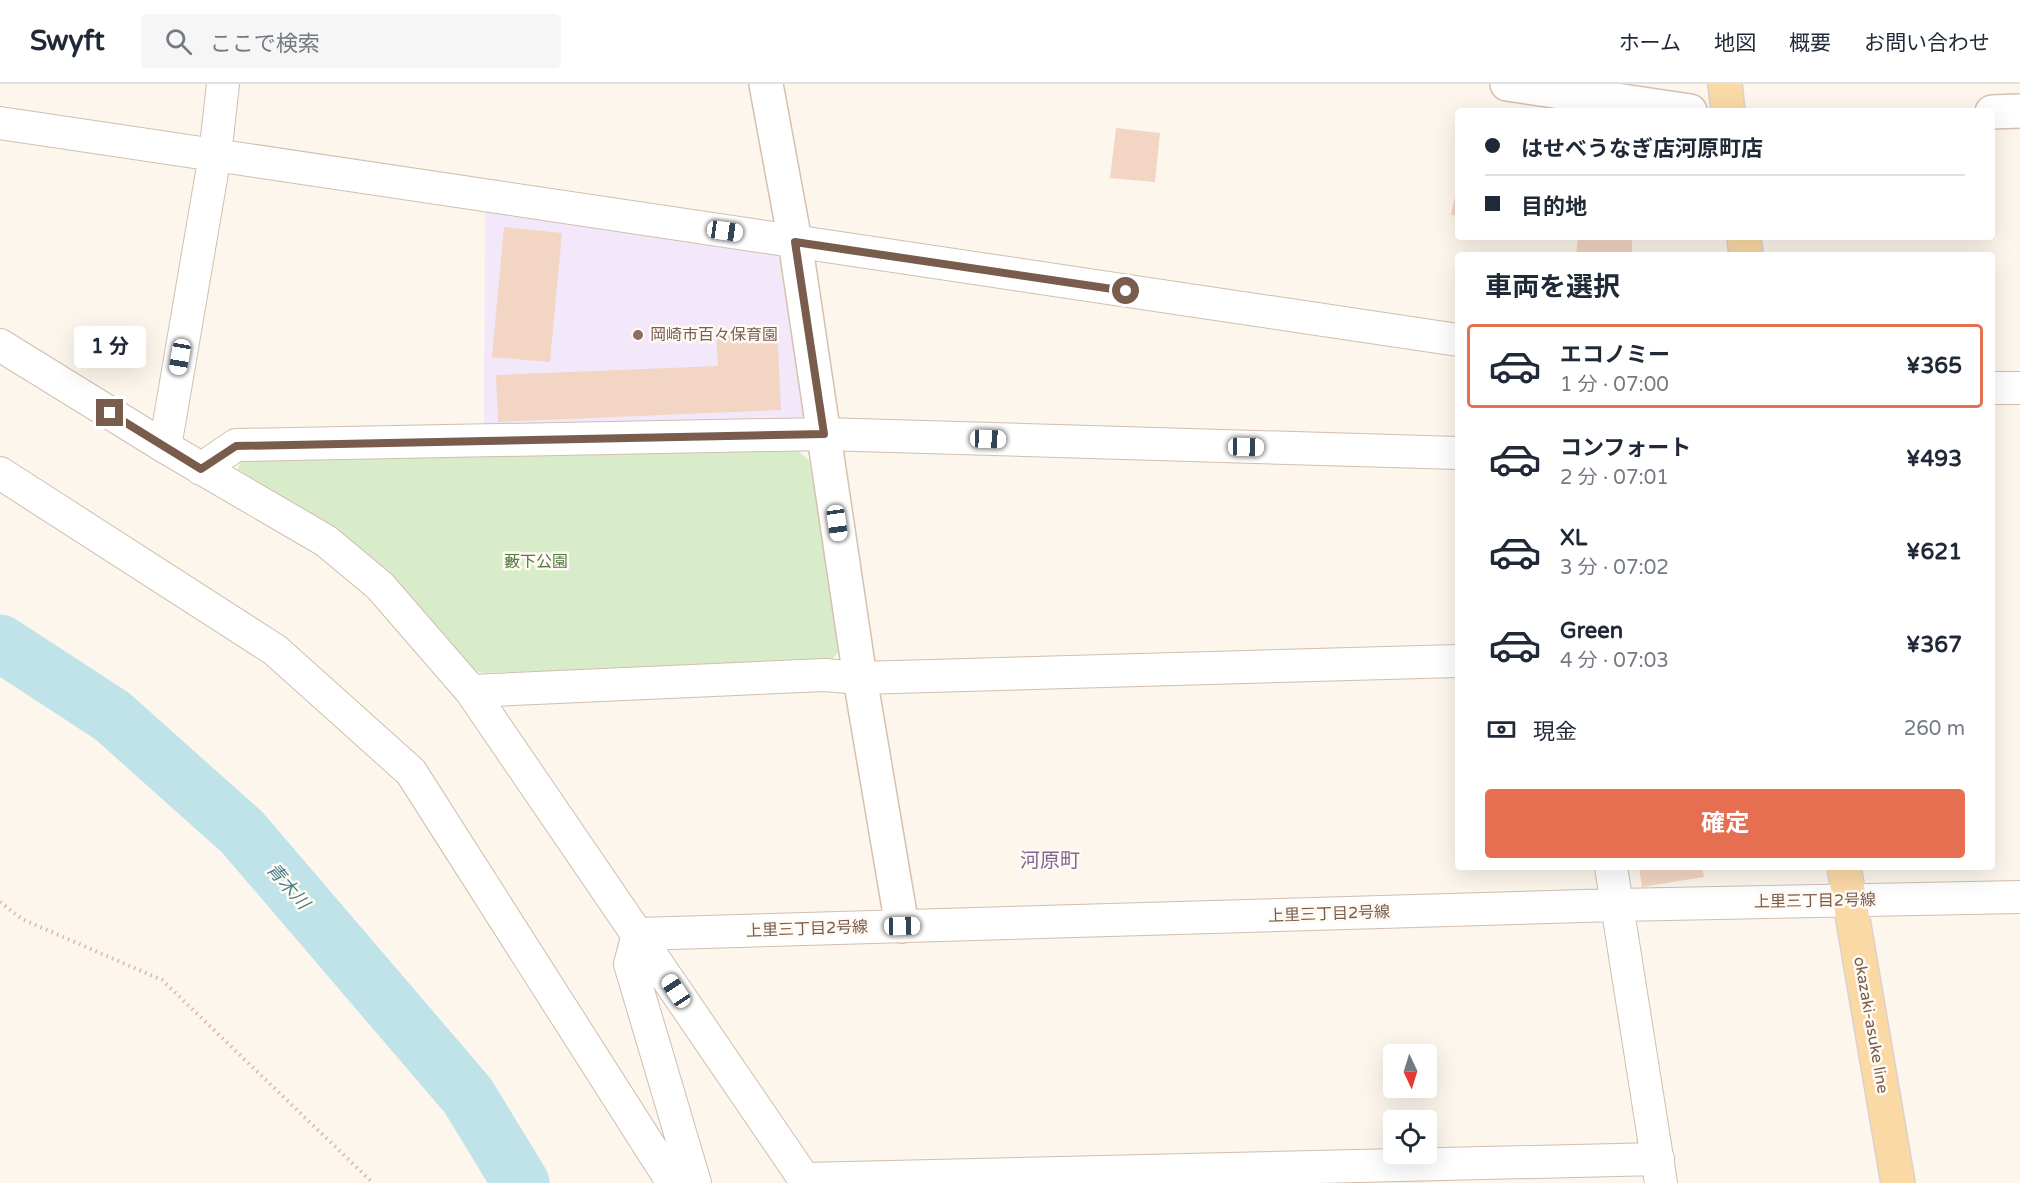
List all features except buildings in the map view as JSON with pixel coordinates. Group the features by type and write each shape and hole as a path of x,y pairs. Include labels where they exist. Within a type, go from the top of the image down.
{"main road":[{"path":"1725,84 1728,108"},
{"name":"okazaki-asuke line","path":"1845,870 1898,1183"}],"street":[{"path":"165,447 215,155 224,84"},
{"path":"766,84 795,242 860,678 902,926"},
{"path":"1507,84 1670,108"},
{"path":"1995,112 2020,111"},
{"path":"0,123 1455,340"},
{"path":"0,345 201,469 326,541 380,586 471,691 806,1181 1660,1171 1611,870"},
{"path":"1995,387 2020,388"},
{"path":"201,469 236,446 824,434 1455,453"},
{"path":"0,473 275,650 411,772 673,1183"},
{"path":"471,691 825,675 860,678 1455,661"},
{"name":"上里三丁目2号線","path":"638,934 1617,905 2020,897"},
{"path":"638,934 630,964 695,1183"}],"path":[{"path":"0,902 21,919 162,980 373,1183"}],"shaded area":[{"name":"岡崎市百々保育園","path":"485,206 778,247 805,422 484,432"}],"green space":[{"name":"藪下公園","path":"792,446 809,460 840,650 830,662 484,673 471,670 236,475 241,460"}],"waterway":[{"name":"青木川","path":"0,643 112,716 242,832 468,1096 521,1183"}],"place":[{"name":"岡崎市百々保育園","path":"638,335"}],"district":[{"name":"河原町","path":"1050,861"}],"route":[{"path":"110,413 201,469 236,446 824,434 795,242 1126,291"}]}
